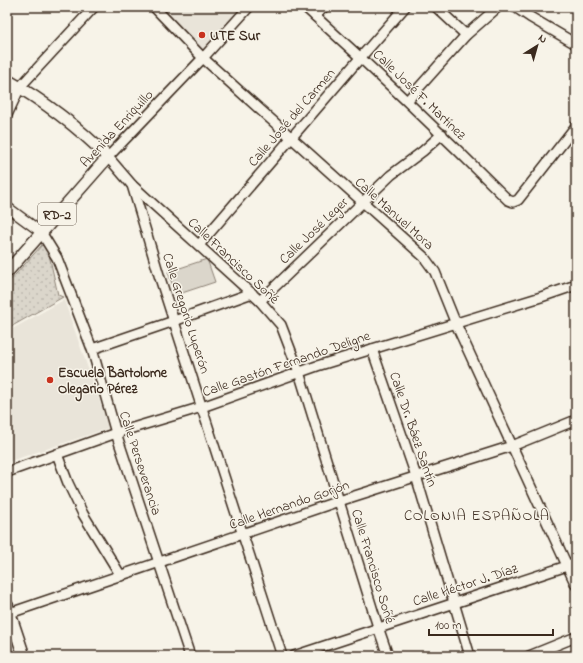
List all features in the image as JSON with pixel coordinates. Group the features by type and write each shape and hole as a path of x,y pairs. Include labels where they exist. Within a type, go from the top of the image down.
{"main road":[{"path":"7,80 55,110 93,141 108,157"},
{"name":"Avenida Enriquillo","path":"7,272 108,157"},
{"path":"8,609 24,656"}],"street":[{"path":"7,116 20,87 94,7"},
{"name":"Calle Manuel Mora","path":"154,7 203,58 424,257 435,272 456,324 512,446 572,564 576,585"},
{"name":"Avenida Enriquillo","path":"108,157 203,58 249,7"},
{"name":"Calle José F. Martínez","path":"306,7 442,134 508,200 513,202 518,200 576,126"},
{"path":"315,16 324,7"},
{"name":"Calle José del Carmen","path":"199,245 360,57 405,7"},
{"path":"436,7 466,35"},
{"path":"407,101 466,35 498,7"},
{"path":"515,7 576,44"},
{"name":"Calle José Leger","path":"260,301 391,175 423,151 442,134"},
{"name":"Calle Francisco Soñé","path":"108,157 132,185 252,293 281,325 299,372 388,656"},
{"name":"Calle Gregorio Luperón","path":"132,185 174,321 282,656"},
{"name":"Calle Perseverancia","path":"7,207 42,232 58,258 92,349 116,433 190,656"},
{"name":"Calle Gastón Fernando Deligne","path":"7,472 116,433 202,407 299,372 456,324 576,285"},
{"path":"92,349 252,293"},
{"name":"Calle Dr. Báez Santín","path":"372,349 416,476 470,656"},
{"name":"Calle Hernando Gorjón","path":"8,609 121,576 339,501 512,446 576,420"},
{"path":"57,454 68,483 83,514 121,576"},
{"name":"Calle Héctor J. Díaz","path":"294,656 572,564"},
{"path":"529,656 576,637"}],"shaded area":[{"name":"UTE Sur","path":"154,7 249,7 203,58"},
{"path":"42,245 48,250 58,295 63,297 7,329 7,284"},
{"path":"207,259 215,282 176,295 168,272"},
{"name":"Escuela Bartolome Olegario Pérez","path":"64,300 109,428 7,462 7,332"}],"place":[{"name":"UTE Sur","path":"202,35"},
{"name":"Escuela Bartolome Olegario Pérez","path":"50,380"}],"district":[{"name":"COLONIA ESPAÑOLA","path":"477,515"}]}
